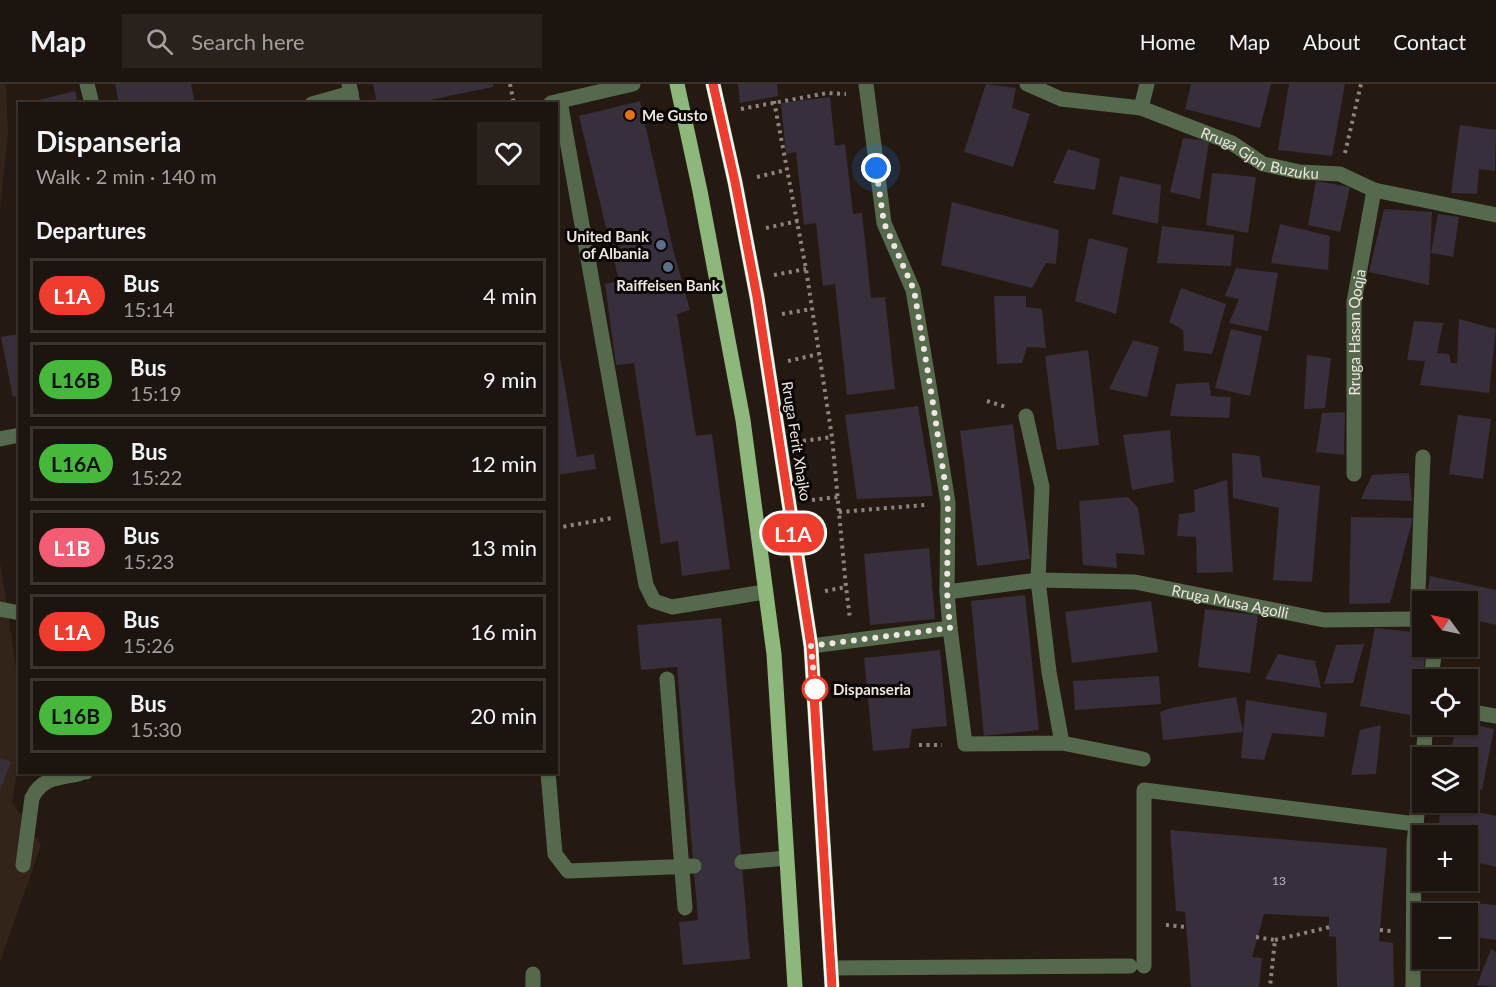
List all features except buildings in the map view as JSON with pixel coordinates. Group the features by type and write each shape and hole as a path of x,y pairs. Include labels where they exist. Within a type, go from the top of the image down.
{"main road":[{"path":"677,84 700,191 741,408 774,654 795,987"},
{"name":"Rruga Ferit Xhajko","path":"712,84 735,182 757,297 811,646 832,987"}],"street":[{"path":"87,84 92,102"},
{"path":"556,102 633,84"},
{"name":"Rruga Gjon Buzuku","path":"1027,84 1061,99 1141,108 1232,143 1263,164 1300,172 1340,174 1374,189 1496,215"},
{"path":"1141,108 1147,84"},
{"path":"867,90 884,223 914,290 948,503 947,592 965,744 1062,743 1143,759"},
{"path":"320,102 351,94"},
{"path":"558,113 646,585 654,601 672,607 765,592"},
{"name":"Rruga Hasan Qoqja","path":"1354,474 1354,302 1374,189"},
{"path":"1026,416 1042,487 1038,580 1049,672 1062,743"},
{"path":"0,439 18,435"},
{"path":"1420,591 1423,457"},
{"name":"Rruga Musa Agolli","path":"947,592 1038,580 1135,582 1324,620 1412,620"},
{"path":"0,609 18,613"},
{"path":"811,646 950,628"},
{"path":"667,679 688,866 685,908"},
{"path":"1478,713 1496,716"},
{"path":"23,865 32,798 37,788 44,782 77,774"},
{"path":"548,774 555,854 568,871 688,866"},
{"path":"831,968 1137,966 1144,790 1416,824"},
{"path":"1413,987 1417,813"},
{"path":"742,862 786,858"}],"path":[{"path":"510,84 514,102"},
{"path":"1340,174 1361,84"},
{"path":"734,110 827,93 867,90"},
{"path":"774,101 798,221 832,438 846,587 854,640"},
{"path":"749,179 786,170"},
{"path":"759,229 798,221"},
{"path":"768,276 806,269"},
{"path":"776,315 811,309"},
{"path":"783,362 819,354"},
{"path":"796,442 832,438"},
{"path":"805,501 838,497"},
{"path":"839,512 948,503"},
{"path":"558,528 633,514"},
{"path":"818,592 846,587"},
{"path":"1256,937 1275,940 1330,927"},
{"path":"1380,930 1390,931"},
{"path":"1270,987 1275,940"}],"shaded area":[{"path":"0,84 6,84 8,134 0,209"},
{"path":"0,561 18,680 18,765 12,802 41,845 0,962"}],"bus line":[{"name":"L1A","path":"713,84 757,297 811,646 832,987"}],"place":[{"name":"Me Gusto","path":"630,115"},
{"name":"United Bank of Albania","path":"661,245"},
{"name":"Raiffeisen Bank","path":"668,267"},
{"name":"Dispanseria","path":"815,689"}],"route":[{"path":"815,689 811,646 950,628 947,592 948,503 932,397 914,290 884,223 876,168"}]}
